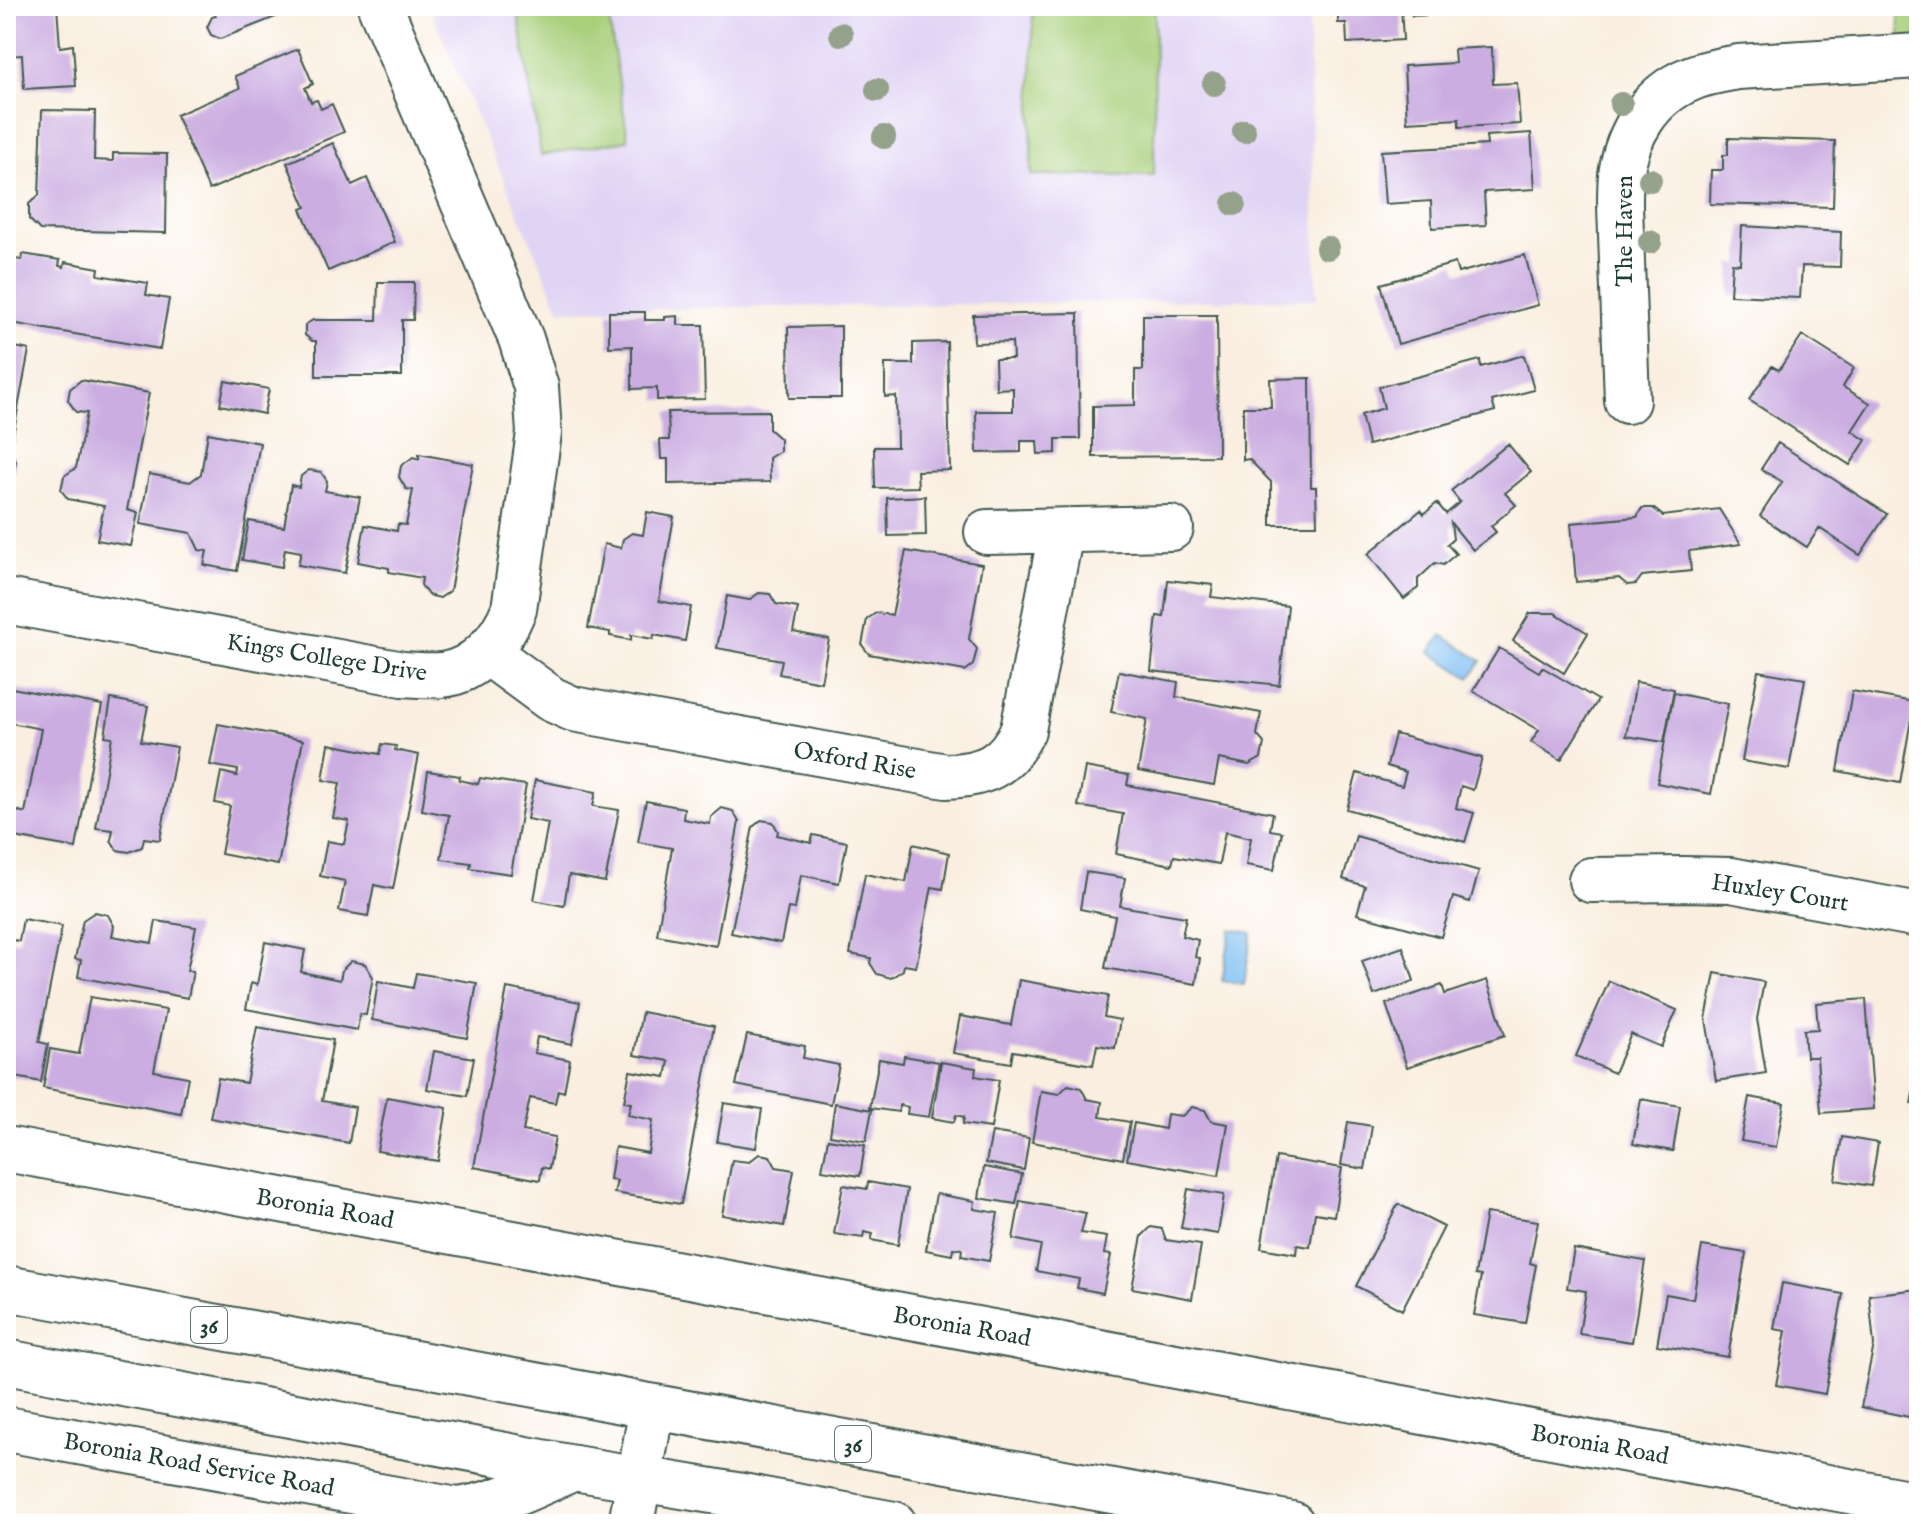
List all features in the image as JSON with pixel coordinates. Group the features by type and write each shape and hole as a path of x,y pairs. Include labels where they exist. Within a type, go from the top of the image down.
{"street":[{"name":"Kings College Drive","path":"6,601 425,676 445,675 464,669 487,652 508,625 514,609 539,433 536,387 521,339 380,6"},
{"name":"The Haven","path":"1627,401 1621,176 1631,139 1642,117 1674,87 1714,71 1919,56"},
{"path":"987,532 1171,528"},
{"name":"Oxford Rise","path":"487,652 551,699 573,709 946,776 970,775 989,768 1005,757 1023,730 1061,532"},
{"name":"Huxley Court","path":"1591,880 1731,880 1919,915"},
{"name":"Boronia Road","path":"6,1149 1919,1504"},
{"name":"36","path":"6,1288 1292,1524"},
{"path":"6,1362 639,1478 754,1510 894,1524"},
{"path":"631,1524 652,1407"},
{"name":"Boronia Road Service Road","path":"6,1429 457,1510 490,1503 574,1468"}],"shaded area":[{"path":"429,6 1308,6 1317,299 560,310"}],"green space":[{"path":"517,6 607,6 628,140 541,155"},
{"path":"1033,6 1155,6 1154,176 1031,175"},
{"path":"1898,6 1919,6 1919,56 1902,57"}],"water":[{"path":"1442,635 1482,661 1470,678 1430,652"},
{"path":"1231,929 1252,933 1244,984 1222,981"}],"building":[{"path":"6,6 57,6 60,47 73,45 76,86 24,89 22,55 6,56"},
{"path":"212,6 292,6 293,10 220,39 211,35 207,27 212,17 216,16"},
{"path":"1338,6 1401,6 1403,40 1347,43 1346,23 1338,23"},
{"path":"1411,6 1484,6 1484,12 1412,16"},
{"path":"1491,6 1543,6 1543,8 1492,11"},
{"path":"1492,47 1493,84 1517,83 1520,124 1459,127 1459,119 1407,122 1404,66 1455,63 1454,49"},
{"path":"298,49 313,84 305,88 311,102 317,100 321,109 332,104 344,132 209,190 176,115 240,88 235,76"},
{"path":"42,110 95,111 94,160 113,161 113,153 167,154 166,233 40,230 29,219 29,204 39,195"},
{"path":"1531,133 1535,189 1484,192 1486,225 1432,228 1431,201 1385,204 1381,151 1487,145 1486,136"},
{"path":"1728,138 1835,141 1833,207 1710,204 1711,170 1723,170 1723,155 1728,155"},
{"path":"333,143 352,185 367,178 395,242 328,271 301,209 306,207 287,163"},
{"path":"1742,226 1841,232 1840,267 1802,266 1800,298 1730,295 1732,263 1740,264"},
{"path":"23,254 60,260 59,266 64,267 65,262 99,268 98,275 148,283 146,295 169,299 160,349 6,322 6,258 22,260"},
{"path":"1525,255 1538,305 1398,344 1381,284 1455,263 1458,273"},
{"path":"378,282 414,282 413,320 402,320 402,376 316,376 316,341 305,335 305,325 313,320 377,320"},
{"path":"609,312 645,312 645,320 665,320 665,317 678,316 678,325 703,325 705,399 657,400 657,388 632,389 632,346 609,347"},
{"path":"1078,313 1080,439 1056,439 1056,453 1038,454 1037,441 1021,441 1021,452 977,453 976,411 1013,411 1013,388 996,389 995,359 1013,359 1012,342 974,343 973,315"},
{"path":"1143,315 1217,315 1218,456 1093,457 1093,406 1135,405 1135,370 1143,370"},
{"path":"841,326 841,398 789,398 788,327"},
{"path":"1802,335 1854,368 1843,387 1870,403 1852,431 1866,440 1850,465 1749,400 1772,366 1779,370"},
{"path":"947,342 950,470 917,471 918,487 875,488 874,447 897,447 896,396 885,397 885,364 913,364 913,343"},
{"path":"6,345 29,350 10,451 16,461 14,472 6,477"},
{"path":"1524,355 1534,390 1492,401 1495,411 1368,445 1361,415 1384,408 1379,387 1480,360 1481,367"},
{"path":"1310,378 1311,487 1316,487 1317,525 1271,525 1271,482 1249,459 1243,460 1243,407 1271,407 1270,379"},
{"path":"81,380 149,393 127,510 138,513 131,546 97,540 104,506 68,499 61,490 64,476 76,468 87,413 76,412 68,400 70,389"},
{"path":"225,381 269,389 264,414 220,405"},
{"path":"769,411 769,429 780,439 780,451 769,458 770,482 668,484 668,459 661,459 660,440 669,440 668,412"},
{"path":"208,433 260,443 237,571 204,565 207,551 199,550 191,533 140,524 149,474 190,482 201,474"},
{"path":"1778,443 1887,514 1860,555 1819,528 1807,547 1760,516 1782,482 1761,469"},
{"path":"1508,444 1531,472 1505,493 1516,505 1491,526 1496,532 1473,550 1451,523 1453,539 1447,544 1456,554 1443,565 1435,563 1418,579 1418,588 1404,599 1368,554 1421,510 1424,514 1437,503 1446,514 1460,502 1451,491"},
{"path":"419,454 473,464 450,591 440,598 428,595 421,585 422,578 358,562 365,525 397,531 398,524 406,525 413,490 406,489 399,477 401,466 413,457 419,459"},
{"path":"309,470 321,472 327,481 325,491 360,497 345,573 298,565 301,552 285,549 282,567 242,560 249,521 284,527 291,485 299,487 301,476"},
{"path":"925,496 926,535 888,536 887,498"},
{"path":"1642,508 1653,508 1663,516 1719,509 1741,544 1689,551 1691,571 1642,576 1636,584 1627,585 1619,578 1576,582 1571,523 1637,517"},
{"path":"647,512 674,517 659,601 691,607 685,641 654,635 653,639 631,635 631,640 588,628 604,544 621,548 623,539 632,533 643,535"},
{"path":"906,551 982,564 969,639 977,649 973,665 965,671 869,654 862,645 867,619 876,613 892,615"},
{"path":"1168,580 1213,585 1211,597 1288,606 1279,685 1151,671 1157,616 1164,617"},
{"path":"759,593 770,594 776,604 798,608 793,632 829,639 821,682 779,674 782,660 717,648 727,596 749,600"},
{"path":"1530,613 1555,613 1588,633 1564,673 1513,641"},
{"path":"1499,648 1539,672 1542,667 1598,700 1561,760 1531,742 1539,730 1473,691"},
{"path":"1119,671 1178,682 1176,697 1261,713 1257,735 1264,743 1261,758 1249,765 1219,759 1214,785 1138,771 1147,719 1111,712"},
{"path":"1758,671 1805,679 1789,769 1742,761"},
{"path":"1636,682 1674,689 1664,742 1626,736"},
{"path":"12,688 102,705 76,848 15,837 10,827 12,817 19,811 25,813 41,729 6,722"},
{"path":"1852,691 1914,702 1900,783 1838,771"},
{"path":"1674,693 1728,704 1711,794 1657,783"},
{"path":"111,699 148,706 141,741 177,747 160,840 144,838 142,847 129,852 117,850 111,840 113,830 96,828 112,737 105,736"},
{"path":"218,724 303,740 278,865 221,854 230,806 215,803 221,772 237,776 238,770 210,765"},
{"path":"1395,734 1482,758 1473,790 1461,786 1456,808 1474,813 1465,842 1347,809 1357,773 1402,786 1406,772 1387,766"},
{"path":"329,744 380,754 382,744 419,755 393,889 374,885 368,916 339,911 345,881 320,876 327,841 344,844 349,821 333,818 340,783 323,780"},
{"path":"1085,767 1129,775 1127,785 1273,813 1270,830 1282,832 1274,870 1246,865 1251,838 1225,832 1219,864 1174,856 1172,865 1116,854 1123,814 1078,806"},
{"path":"428,771 460,776 459,780 478,784 480,778 526,785 511,874 470,868 471,863 441,859 449,815 422,810"},
{"path":"535,780 596,792 593,806 619,810 605,882 569,875 564,906 534,900 548,823 527,819"},
{"path":"646,801 684,808 683,819 710,824 711,817 722,808 733,811 739,822 716,946 657,935 672,848 638,842"},
{"path":"761,820 773,822 777,835 811,843 813,835 847,842 839,883 801,875 795,909 788,908 781,943 731,933 753,827"},
{"path":"1356,836 1479,871 1470,902 1453,897 1441,937 1357,914 1365,886 1343,879"},
{"path":"913,844 949,853 943,889 932,887 916,967 904,965 903,970 891,978 877,974 870,963 871,958 850,954 865,874 906,882"},
{"path":"1086,872 1125,878 1120,906 1186,917 1182,936 1198,940 1195,957 1200,958 1196,984 1105,968 1115,916 1080,909"},
{"path":"95,912 108,915 114,926 112,936 152,943 156,921 196,927 187,971 193,971 188,998 78,977 81,960 75,959 83,920"},
{"path":"23,919 62,926 39,1042 48,1044 41,1082 6,1075 6,939 19,941"},
{"path":"265,942 305,950 301,972 340,980 342,970 351,961 365,964 373,977 366,1015 360,1014 357,1030 246,1009 251,983 257,985"},
{"path":"1403,947 1414,981 1374,995 1362,961"},
{"path":"416,973 477,983 467,1038 372,1020 378,981 413,988"},
{"path":"1715,973 1764,982 1757,1019 1766,1073 1716,1081 1706,1019"},
{"path":"1019,980 1108,996 1104,1017 1120,1020 1115,1048 1097,1045 1093,1065 1013,1051 1011,1063 953,1053 960,1016 1011,1025"},
{"path":"1487,980 1505,1035 1407,1067 1386,1004 1442,985 1445,994"},
{"path":"1609,981 1677,1010 1661,1047 1631,1034 1614,1073 1576,1056"},
{"path":"507,988 580,1002 572,1044 537,1037 534,1053 570,1060 564,1092 558,1090 555,1103 530,1098 523,1131 555,1137 549,1169 542,1167 540,1180 474,1167"},
{"path":"90,997 166,1010 154,1071 188,1077 181,1114 43,1088 50,1049 79,1054"},
{"path":"1866,999 1874,1109 1821,1113 1817,1057 1806,1057 1804,1030 1818,1029 1816,1003"},
{"path":"642,1012 714,1026 681,1204 614,1193 617,1181 610,1179 615,1147 648,1153 653,1120 628,1115 631,1103 624,1102 630,1071 666,1077 669,1061 634,1055"},
{"path":"257,1027 333,1040 322,1101 355,1107 349,1143 210,1118 218,1078 246,1083"},
{"path":"747,1035 805,1046 803,1058 839,1065 831,1104 736,1085"},
{"path":"434,1051 474,1058 467,1096 427,1089"},
{"path":"904,1056 939,1062 929,1117 907,1114 908,1107 900,1105 898,1112 870,1108 879,1059 903,1063"},
{"path":"941,1062 976,1068 975,1076 999,1080 991,1128 963,1124 964,1117 956,1115 954,1122 932,1118"},
{"path":"1919,1069 1919,1105 1911,1104"},
{"path":"1068,1085 1081,1088 1087,1099 1102,1102 1100,1117 1130,1122 1123,1159 1032,1142 1041,1091 1059,1094"},
{"path":"387,1097 447,1108 438,1161 377,1151"},
{"path":"1749,1097 1784,1103 1776,1147 1741,1141"},
{"path":"1641,1099 1680,1106 1673,1151 1633,1144"},
{"path":"724,1103 762,1109 756,1148 717,1142"},
{"path":"835,1103 872,1110 866,1141 830,1135"},
{"path":"1192,1107 1205,1110 1211,1121 1228,1124 1219,1176 1127,1160 1134,1123 1165,1129 1167,1114 1182,1116"},
{"path":"1348,1122 1372,1126 1365,1169 1341,1165"},
{"path":"992,1132 1029,1138 1024,1170 986,1163"},
{"path":"1842,1137 1878,1143 1871,1186 1835,1180"},
{"path":"828,1139 865,1145 860,1176 822,1170"},
{"path":"759,1154 770,1156 776,1167 794,1170 784,1226 722,1215 732,1160 749,1162"},
{"path":"1276,1157 1342,1168 1334,1216 1315,1213 1310,1247 1297,1245 1296,1254 1261,1248"},
{"path":"984,1167 1022,1174 1016,1204 979,1198"},
{"path":"868,1182 907,1189 898,1245 871,1240 873,1234 864,1232 863,1238 834,1234 843,1185 867,1189"},
{"path":"1188,1189 1224,1195 1218,1234 1181,1228"},
{"path":"936,1194 975,1201 974,1209 998,1213 989,1261 961,1256 962,1249 953,1248 952,1255 926,1250"},
{"path":"1020,1201 1086,1213 1081,1233 1107,1237 1104,1254 1111,1255 1103,1293 1077,1288 1079,1279 1036,1271 1041,1245 1013,1239"},
{"path":"1398,1204 1444,1227 1402,1310 1356,1286"},
{"path":"1486,1213 1538,1221 1530,1263 1536,1265 1525,1323 1474,1315 1481,1276 1475,1275"},
{"path":"1151,1227 1162,1229 1166,1240 1201,1245 1192,1299 1132,1288 1142,1236"},
{"path":"1702,1246 1746,1253 1728,1357 1657,1345 1666,1294 1693,1299"},
{"path":"1574,1249 1645,1261 1632,1342 1579,1334 1586,1291 1567,1288"},
{"path":"1782,1283 1843,1294 1825,1394 1776,1385 1786,1331 1774,1329"},
{"path":"1919,1289 1919,1377 1909,1417 1861,1407 1874,1345 1869,1295"}]}
